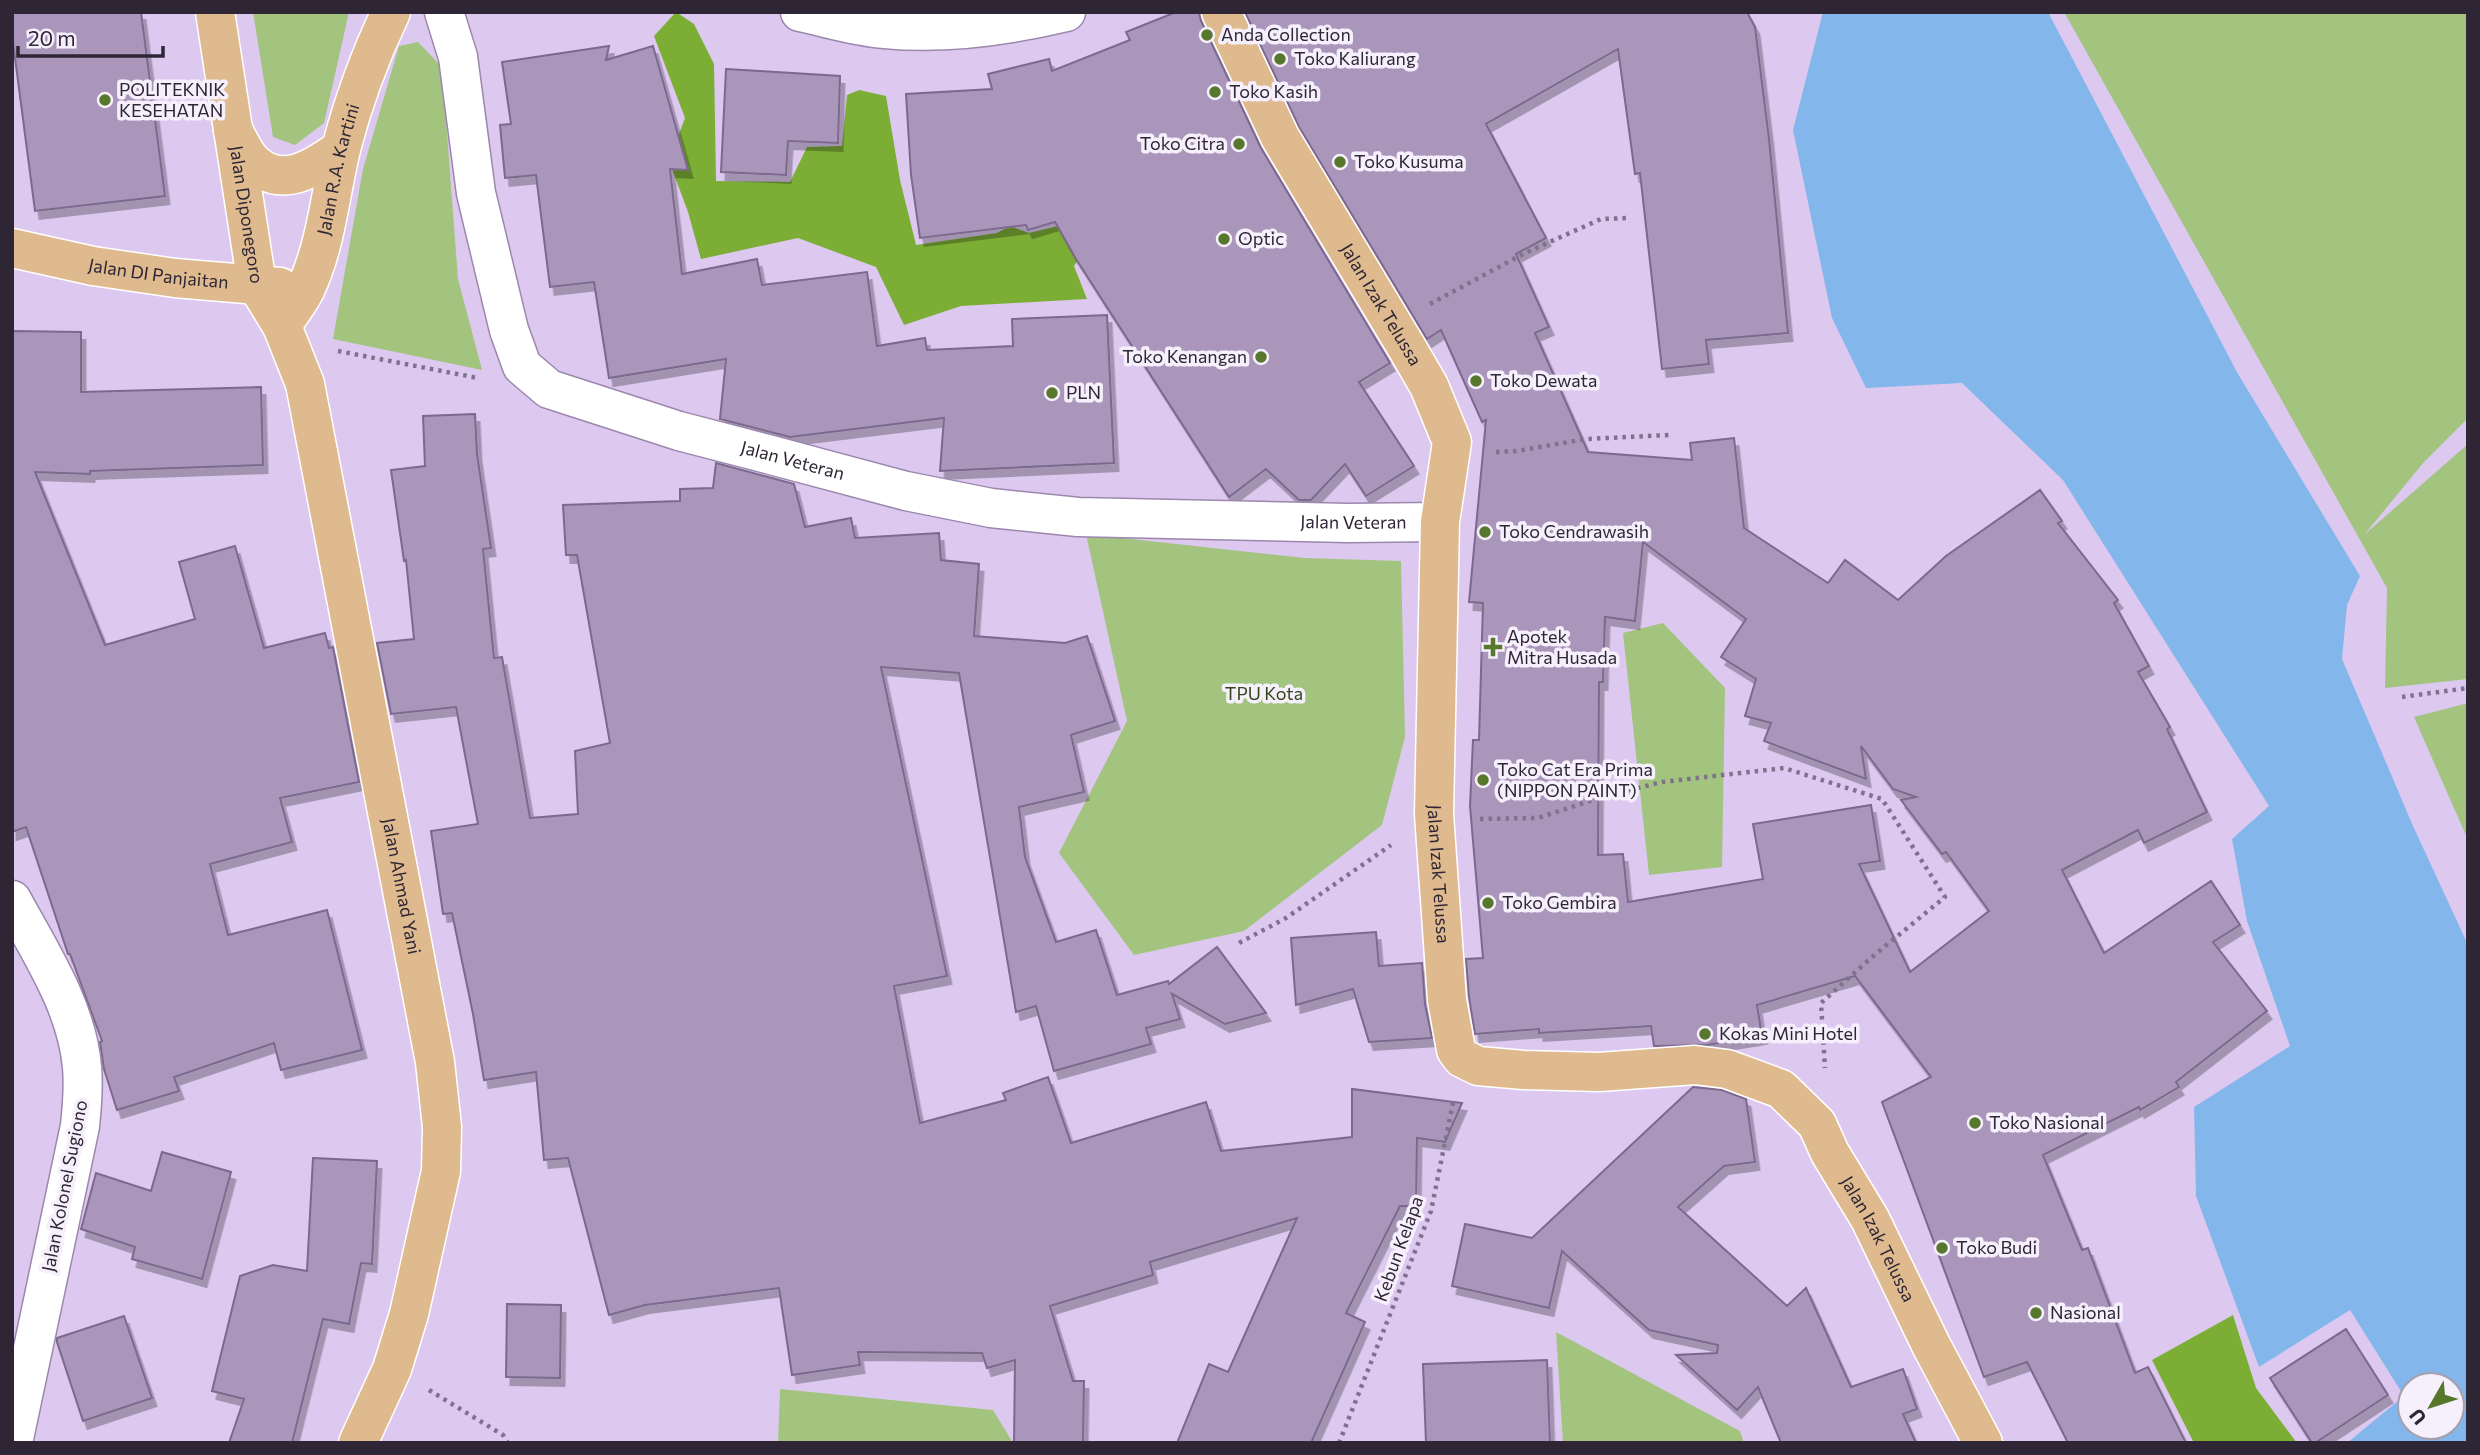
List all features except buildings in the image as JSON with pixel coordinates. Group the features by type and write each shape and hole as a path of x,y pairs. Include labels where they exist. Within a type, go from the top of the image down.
{"main road":[{"name":"Jalan Diponegoro","path":"215,12 257,285 282,326"},
{"name":"Jalan R.A. Kartini","path":"282,326 305,289 324,229 341,149 372,51 391,12"},
{"name":"Jalan Izak Telussa","path":"1221,12 1280,137 1429,386 1452,442 1440,522 1434,817 1447,1000 1453,1041 1462,1058 1478,1066 1524,1070 1599,1072 1695,1065 1727,1069 1781,1089 1817,1124 1830,1153 1870,1219 1931,1345 1983,1443"},
{"path":"233,130 253,162 267,172 281,175 297,175 315,168 341,149"},
{"name":"Jalan DI Panjaitan","path":"12,248 175,278 305,289"},
{"name":"Jalan Ahmad Yani","path":"282,326 305,384 435,1062 442,1127 441,1171 409,1314 392,1369 358,1443"}],"street":[{"path":"444,12 458,57 476,193 506,319 522,366"},
{"path":"800,12 883,29 937,32 1020,23 1066,12"},
{"name":"Jalan Veteran","path":"522,366 540,383 560,394 678,430 906,491 991,508 1078,516 1348,523 1440,522"},
{"name":"Jalan Kolonel Sugiono","path":"12,900 65,1000 80,1054 83,1100 80,1126 13,1443"}],"path":[{"path":"1393,325 1523,254 1601,219 1629,218"},
{"path":"297,361 336,351 481,379 507,373 522,366"},
{"path":"1452,442 1473,453 1517,450 1586,439 1669,435"},
{"path":"2402,696 2468,688"},
{"path":"1240,943 1286,918 1434,817 1538,818 1602,797 1662,782 1784,768 1882,799 1945,897 1821,1003 1825,1073 1817,1124"},
{"name":"Kebun Kelapa","path":"1339,1443 1431,1211 1462,1058"},
{"path":"392,1369 503,1435 508,1443"}],"green space":[{"path":"253,12 349,12 324,123 295,145 273,137"},
{"path":"676,12 694,24 714,64 716,181 790,182 807,147 842,146 847,95 859,90 886,96 900,180 916,245 997,233 1010,226 1029,233 1071,223 1083,254 1074,266 1087,299 961,306 904,325 876,267 798,238 701,259 688,212 669,161 685,118 654,36"},
{"path":"2064,12 2468,12 2468,418 2424,462 2364,535 2468,444 2468,679 2385,688 2387,588"},
{"path":"418,42 442,67 458,279 482,370 333,339 363,169 399,46"},
{"name":"TPU Kota","path":"1086,534 1305,558 1401,561 1405,737 1382,825 1244,931 1134,955 1059,853 1127,721"},
{"path":"1663,623 1725,688 1722,867 1649,875 1623,633"},
{"path":"2468,703 2468,840 2414,717"},
{"path":"2233,1315 2256,1388 2297,1443 2194,1443 2152,1360"},
{"path":"1556,1332 1740,1431 1744,1443 1563,1443"},
{"path":"780,1389 993,1410 1013,1443 778,1443"}],"water":[{"path":"1823,12 2048,12 2238,374 2360,576 2347,605 2342,659 2413,826 2468,945 2468,1443 2347,1443 2396,1403 2396,1441 2466,1441 2466,1371 2396,1371 2396,1383 2350,1310 2259,1367 2196,1196 2194,1107 2290,1046 2247,921 2232,839 2269,806 2063,480 1962,383 1866,388 1832,318 1793,130"}],"place":[{"name":"Anda Collection","path":"1207,35"},
{"name":"Toko Kaliurang","path":"1280,59"},
{"name":"Toko Kasih","path":"1215,92"},
{"name":"POLITEKNIK KESEHATAN","path":"105,100"},
{"name":"Toko Citra","path":"1239,144"},
{"name":"Toko Kusuma","path":"1340,162"},
{"name":"Optic","path":"1224,239"},
{"name":"Toko Kenangan","path":"1261,357"},
{"name":"Toko Dewata","path":"1476,381"},
{"name":"PLN","path":"1052,393"},
{"name":"Toko Cendrawasih","path":"1485,532"},
{"name":"Apotek Mitra Husada","path":"1493,647"},
{"name":"Toko Cat Era Prima (NIPPON PAINT)","path":"1483,780"},
{"name":"Toko Gembira","path":"1488,903"},
{"name":"Kokas Mini Hotel","path":"1705,1034"},
{"name":"Toko Nasional","path":"1975,1123"},
{"name":"Toko Budi","path":"1942,1248"},
{"name":"Nasional","path":"2036,1313"}]}
